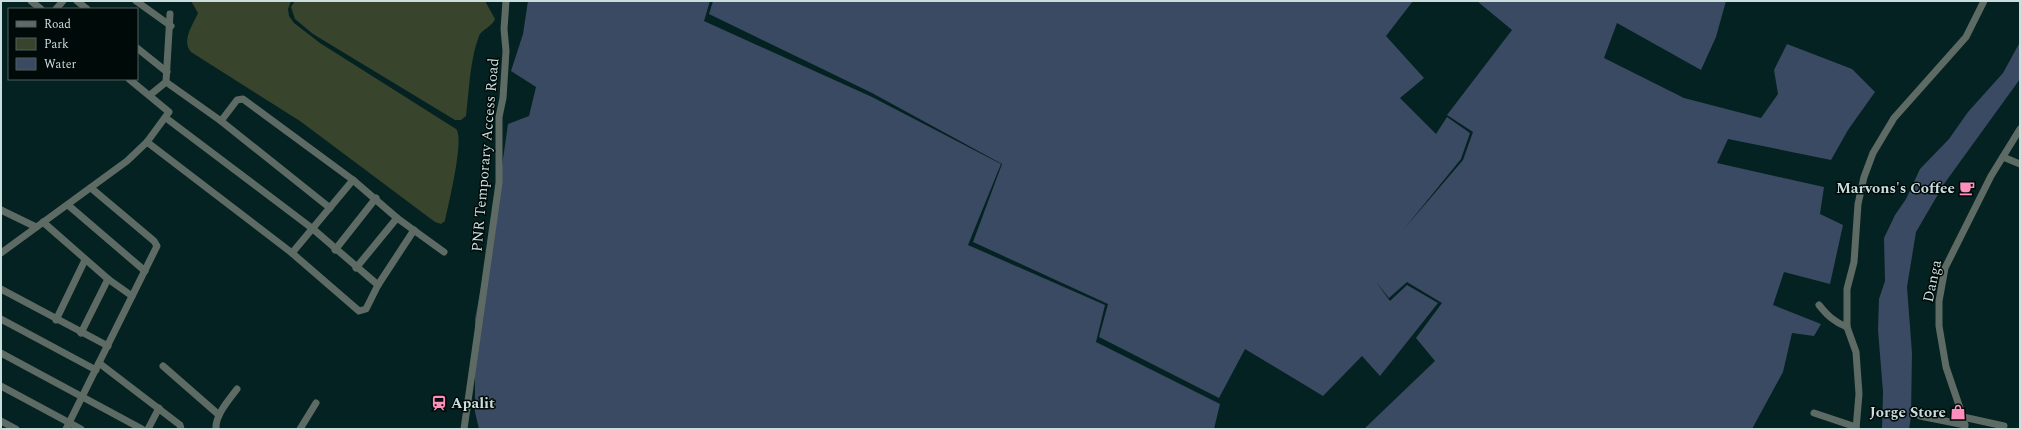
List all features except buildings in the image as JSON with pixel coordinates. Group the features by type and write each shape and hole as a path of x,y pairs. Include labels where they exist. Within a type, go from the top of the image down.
{"street":[{"path":"31,1 40,8"},
{"path":"77,1 86,8"},
{"path":"136,1 171,26"},
{"name":"PNR Temporary Access Road","path":"464,429 499,183 499,117 503,98 506,51 504,29 506,1"},
{"path":"1814,413 1856,428 1859,394 1856,352 1847,326 1847,288 1854,262 1858,204 1864,177 1873,153 1894,118 1966,37 1984,1"},
{"path":"150,95 166,82 171,26 170,14"},
{"path":"138,49 167,72"},
{"path":"1,253 127,161 147,142 166,118 169,112 130,80"},
{"path":"166,82 221,121 330,208"},
{"path":"221,121 237,100 244,99 353,180 376,198 397,218 444,252"},
{"path":"166,118 313,230 356,268 378,285"},
{"name":"Danga","path":"1964,424 1946,367 1939,326 1939,301 1945,268 1991,176 2020,129"},
{"path":"147,142 292,252 359,311 366,308 378,285 414,230"},
{"path":"2003,157 2020,164"},
{"path":"292,252 313,230 353,180"},
{"path":"68,426 157,246 154,241 91,188"},
{"path":"335,250 376,198"},
{"path":"68,205 145,271"},
{"path":"1,210 36,227"},
{"path":"356,268 397,218"},
{"path":"43,222 85,260 132,296"},
{"path":"56,320 85,260"},
{"path":"81,333 108,279"},
{"path":"1,289 56,320 108,346"},
{"path":"1819,305 1827,315 1838,323 1847,326"},
{"path":"1,319 98,366 159,408 180,425 181,429"},
{"path":"1,353 142,429"},
{"path":"163,366 219,415"},
{"path":"1,386 68,426 81,429"},
{"path":"216,429 219,415 237,389"},
{"path":"300,429 316,403"},
{"path":"148,429 159,408"},
{"path":"1920,416 1964,424 2004,426"},
{"path":"1,421 16,429"}],"green space":[{"path":"191,1 291,1 288,9 289,16 294,23 320,43 456,129 458,135 457,158 445,221 441,224 435,222 300,121 191,52 187,43 189,32 198,13"},
{"path":"295,1 485,1 495,19 492,24 480,34 476,45 470,75 466,116 461,120 455,120 313,34 295,19 291,7"}],"water":[{"path":"528,1 710,1 704,21 872,97 1001,164 968,245 1105,305 1096,342 1220,404 1214,429 479,429 475,412 475,319 495,215 508,124 529,116 536,87 511,71 523,34"},
{"path":"713,1 1413,1 1386,36 1424,78 1400,98 1436,134 1447,117 1470,133 1461,159 1404,229 1463,160 1473,132 1447,115 1512,30 1477,1 1726,1 1716,37 1701,70 1617,23 1604,58 1684,98 1761,118 1778,94 1774,70 1787,44 1852,69 1875,92 1848,130 1831,160 1728,139 1717,163 1824,187 1820,214 1843,225 1830,284 1784,272 1773,305 1821,324 1814,336 1792,333 1783,372 1752,429 1364,429 1435,361 1416,338 1442,303 1407,282 1389,298 1376,282 1390,301 1407,285 1438,303 1380,376 1362,356 1323,396 1245,349 1219,398 1099,337 1108,304 973,242 1002,164 872,93 709,14"},
{"path":"2020,42 2020,79 1944,184 1916,232 1907,287 1912,353 1911,417 1909,429 1882,429 1883,392 1878,330 1879,299 1885,281 1884,238 1895,215 1906,199 1920,169 1949,139 1968,112 2003,73"}],"place":[{"name":"Marvons's Coffee","path":"1967,188"},
{"name":"Apalit","path":"439,403"},
{"name":"Jorge Store","path":"1958,412"}]}
